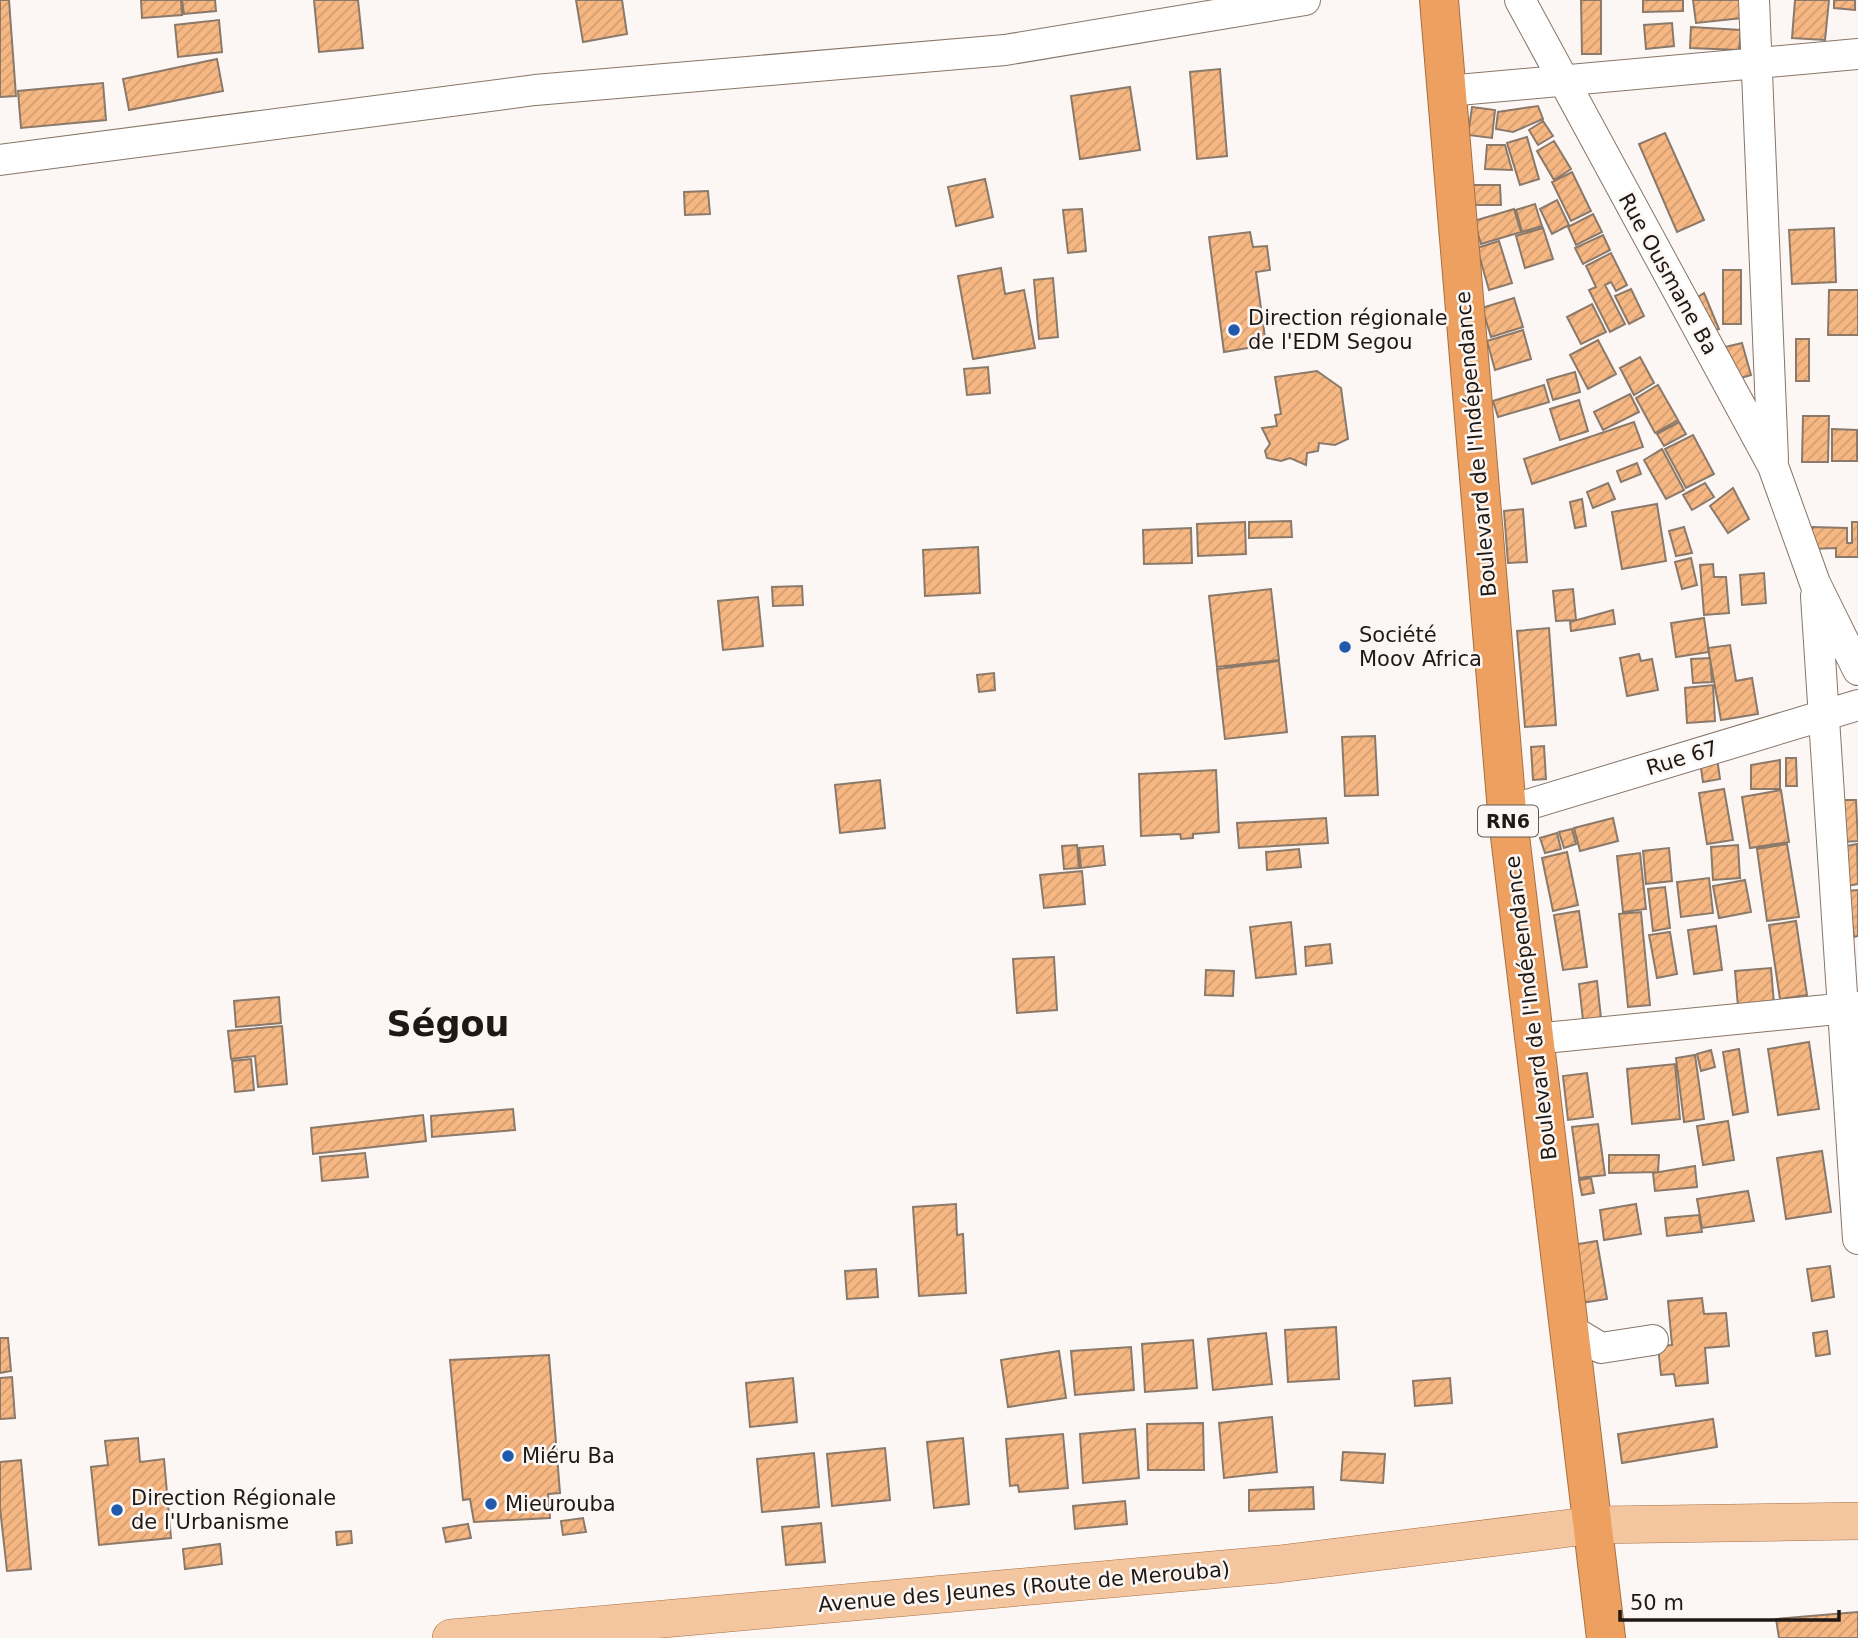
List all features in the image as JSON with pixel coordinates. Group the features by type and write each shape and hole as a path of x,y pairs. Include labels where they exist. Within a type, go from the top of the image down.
{"highway":[{"name":"Boulevard de l'Indépendance","path":"1439,0 1507,811 1595,1525 1606,1638"}],"main road":[{"name":"Avenue des Jeunes (Route de Merouba)","path":"451,1638 1266,1565 1595,1525 1858,1521"}],"street":[{"path":"0,160 535,90 1005,50 1305,0"},
{"name":"Rue Ousmane Ba","path":"1520,0 1773,466"},
{"path":"1755,0 1773,466 1815,583 1858,670"},
{"path":"1447,91 1858,54"},
{"path":"1815,583 1850,1008 1858,1239"},
{"name":"Rue 67","path":"1507,811 1858,705"},
{"path":"1534,1039 1850,1008"},
{"path":"1571,1330 1601,1348 1653,1340"}],"building":[{"path":"0,0 9,0 16,96 0,97"},
{"path":"141,0 181,0 182,15 142,18"},
{"path":"182,0 215,0 216,11 184,14"},
{"path":"314,0 358,0 363,48 319,52"},
{"path":"576,0 622,0 627,34 583,42"},
{"path":"1581,0 1601,0 1601,54 1582,54"},
{"path":"1643,0 1683,0 1683,11 1643,12"},
{"path":"1693,0 1740,0 1742,18 1696,23"},
{"path":"1795,0 1829,0 1825,40 1792,38"},
{"path":"1834,0 1855,0 1855,10 1834,8"},
{"path":"219,20 222,52 178,57 175,25"},
{"path":"1672,23 1674,46 1646,49 1644,25"},
{"path":"1691,27 1741,30 1739,50 1690,48"},
{"path":"217,59 223,91 129,110 123,79"},
{"path":"1220,69 1227,156 1197,159 1190,72"},
{"path":"103,83 106,120 21,128 18,91"},
{"path":"1130,87 1140,150 1080,159 1071,96"},
{"path":"1538,106 1543,119 1513,132 1496,129 1498,112"},
{"path":"1472,107 1495,110 1492,138 1468,135"},
{"path":"1543,121 1553,136 1538,145 1529,130"},
{"path":"1665,133 1704,220 1677,232 1639,144"},
{"path":"1527,137 1539,179 1520,185 1507,143"},
{"path":"1554,141 1571,169 1554,180 1537,151"},
{"path":"1487,145 1505,145 1512,170 1485,169"},
{"path":"1572,172 1591,211 1571,221 1552,182"},
{"path":"985,179 993,217 956,226 948,187"},
{"path":"1472,185 1500,185 1501,205 1472,205"},
{"path":"708,191 710,214 685,215 684,192"},
{"path":"1557,200 1569,225 1552,234 1540,209"},
{"path":"1535,204 1542,226 1522,232 1516,210"},
{"path":"1082,209 1086,251 1068,253 1063,210"},
{"path":"1514,209 1521,232 1481,244 1474,221"},
{"path":"1593,214 1602,232 1576,245 1568,227"},
{"path":"1543,228 1553,259 1525,268 1516,236"},
{"path":"1834,228 1836,282 1792,284 1789,230"},
{"path":"1250,232 1253,247 1267,246 1270,270 1256,272 1266,345 1224,352 1209,237"},
{"path":"1603,235 1610,250 1583,264 1575,248"},
{"path":"1499,241 1512,283 1489,290 1477,248"},
{"path":"1611,253 1627,285 1616,291 1611,282 1605,285 1625,324 1610,332 1589,290 1596,287 1586,266"},
{"path":"1001,268 1005,294 1024,290 1035,348 973,359 958,276"},
{"path":"1723,270 1741,270 1741,324 1723,324"},
{"path":"1053,278 1058,337 1039,339 1034,280"},
{"path":"1631,289 1644,316 1629,324 1615,296"},
{"path":"1829,290 1858,290 1858,335 1828,335"},
{"path":"1704,293 1719,329 1703,333 1692,301"},
{"path":"1514,298 1523,327 1491,337 1482,308"},
{"path":"1592,304 1606,332 1581,344 1567,317"},
{"path":"1523,330 1531,359 1495,370 1487,341"},
{"path":"1796,339 1809,339 1809,381 1796,381"},
{"path":"1598,340 1616,374 1588,389 1570,355"},
{"path":"1742,343 1751,375 1727,382 1717,349"},
{"path":"1640,357 1654,383 1634,395 1620,368"},
{"path":"988,367 990,393 967,395 964,369"},
{"path":"1317,371 1341,388 1348,439 1335,445 1319,443 1318,451 1307,453 1306,465 1290,458 1281,461 1267,458 1265,451 1270,444 1262,428 1277,426 1275,415 1281,414 1275,377"},
{"path":"1575,372 1580,392 1553,400 1547,380"},
{"path":"1544,385 1549,402 1498,417 1493,401"},
{"path":"1658,385 1678,420 1655,433 1636,398"},
{"path":"1630,394 1639,412 1603,430 1594,412"},
{"path":"1579,400 1588,431 1560,440 1550,409"},
{"path":"1803,416 1829,416 1828,462 1802,462"},
{"path":"1634,422 1643,447 1532,484 1524,459"},
{"path":"1679,422 1686,434 1664,446 1657,434"},
{"path":"1832,429 1857,430 1857,461 1832,461"},
{"path":"1693,435 1714,474 1686,488 1665,449"},
{"path":"1662,449 1684,490 1666,499 1644,460"},
{"path":"1637,463 1641,474 1621,482 1617,471"},
{"path":"1608,483 1615,499 1593,508 1587,492"},
{"path":"1705,483 1714,497 1692,510 1683,495"},
{"path":"1733,488 1749,519 1728,533 1710,506"},
{"path":"1582,499 1586,526 1575,528 1570,502"},
{"path":"1657,504 1666,561 1622,569 1612,512"},
{"path":"1523,509 1527,562 1508,563 1504,511"},
{"path":"1291,521 1292,537 1249,538 1249,522"},
{"path":"1245,522 1246,554 1198,556 1197,524"},
{"path":"1852,522 1858,522 1858,557 1836,557 1836,548 1812,549 1812,527 1847,528 1847,543 1852,543"},
{"path":"1684,527 1692,553 1676,556 1669,531"},
{"path":"1191,528 1192,563 1144,564 1143,530"},
{"path":"978,547 980,593 925,596 923,550"},
{"path":"1691,558 1697,585 1682,589 1675,562"},
{"path":"1713,564 1714,577 1726,577 1729,613 1704,615 1700,565"},
{"path":"1764,573 1766,603 1742,605 1740,575"},
{"path":"802,586 803,605 773,606 772,587"},
{"path":"1271,589 1279,660 1217,667 1209,596"},
{"path":"1573,589 1576,620 1556,621 1553,591"},
{"path":"758,597 763,646 723,650 718,601"},
{"path":"1613,610 1615,624 1571,631 1570,622"},
{"path":"1704,618 1709,652 1676,657 1671,623"},
{"path":"1549,628 1556,725 1525,727 1517,631"},
{"path":"1730,645 1736,681 1752,678 1758,714 1721,720 1708,648"},
{"path":"1639,654 1641,661 1652,659 1658,690 1627,696 1620,658"},
{"path":"1710,658 1712,682 1693,683 1691,659"},
{"path":"1279,661 1287,732 1225,739 1217,669"},
{"path":"994,673 995,690 979,692 977,675"},
{"path":"1713,685 1715,721 1687,723 1685,688"},
{"path":"1375,736 1378,795 1345,796 1342,737"},
{"path":"1544,746 1546,779 1533,780 1531,747"},
{"path":"1717,758 1720,779 1703,782 1700,761"},
{"path":"1786,758 1796,758 1797,786 1786,786"},
{"path":"1780,760 1780,789 1751,789 1751,765"},
{"path":"1216,770 1219,832 1193,834 1193,838 1181,839 1180,834 1141,836 1139,774"},
{"path":"880,780 885,828 840,833 835,785"},
{"path":"1724,789 1733,840 1707,844 1699,793"},
{"path":"1781,790 1789,842 1750,848 1742,797"},
{"path":"1838,800 1856,800 1858,841 1843,842"},
{"path":"1326,818 1328,843 1239,848 1237,823"},
{"path":"1613,818 1618,841 1580,851 1574,828"},
{"path":"1572,829 1576,844 1564,848 1559,832"},
{"path":"1557,833 1561,849 1545,853 1540,838"},
{"path":"1787,844 1799,917 1767,921 1757,849"},
{"path":"1857,844 1858,884 1847,886 1841,847"},
{"path":"1077,845 1079,868 1064,869 1062,846"},
{"path":"1738,845 1740,878 1713,880 1711,847"},
{"path":"1103,846 1105,865 1081,868 1079,848"},
{"path":"1669,848 1672,881 1646,884 1643,851"},
{"path":"1299,849 1301,867 1267,870 1266,852"},
{"path":"1567,852 1578,905 1553,911 1542,858"},
{"path":"1640,853 1646,909 1623,912 1617,856"},
{"path":"1082,871 1085,904 1044,908 1040,875"},
{"path":"1709,878 1713,913 1681,917 1677,882"},
{"path":"1745,880 1751,912 1719,918 1713,886"},
{"path":"1665,887 1670,928 1653,931 1648,889"},
{"path":"1858,890 1858,936 1854,937 1848,891"},
{"path":"1579,911 1587,967 1563,970 1554,915"},
{"path":"1641,912 1650,1005 1628,1007 1619,914"},
{"path":"1796,921 1807,995 1780,999 1769,925"},
{"path":"1291,922 1296,974 1256,978 1250,927"},
{"path":"1716,926 1722,970 1694,974 1688,930"},
{"path":"1670,932 1677,974 1657,978 1649,935"},
{"path":"1330,944 1332,963 1306,966 1305,947"},
{"path":"1054,957 1057,1010 1017,1013 1013,959"},
{"path":"1771,968 1774,1004 1738,1007 1735,971"},
{"path":"1206,970 1234,971 1233,996 1205,995"},
{"path":"1597,981 1601,1018 1583,1020 1579,984"},
{"path":"279,997 281,1023 236,1027 234,1001"},
{"path":"282,1026 287,1084 258,1087 255,1056 231,1059 228,1031"},
{"path":"1809,1042 1819,1109 1778,1115 1768,1049"},
{"path":"1739,1049 1748,1112 1733,1115 1723,1052"},
{"path":"1711,1050 1715,1067 1701,1071 1697,1054"},
{"path":"1695,1055 1704,1119 1684,1122 1676,1058"},
{"path":"251,1059 254,1090 235,1092 232,1061"},
{"path":"1675,1064 1680,1119 1632,1124 1627,1069"},
{"path":"1587,1073 1593,1117 1568,1120 1563,1076"},
{"path":"513,1109 515,1130 432,1137 431,1116"},
{"path":"423,1115 426,1141 313,1154 311,1128"},
{"path":"1728,1121 1734,1160 1703,1165 1697,1126"},
{"path":"1598,1124 1605,1175 1579,1178 1572,1127"},
{"path":"1822,1151 1831,1212 1786,1219 1777,1158"},
{"path":"365,1153 368,1177 322,1181 320,1157"},
{"path":"1609,1155 1659,1155 1658,1172 1609,1173"},
{"path":"1695,1166 1697,1187 1655,1191 1653,1173"},
{"path":"1591,1178 1594,1193 1582,1195 1579,1180"},
{"path":"1748,1191 1754,1221 1702,1228 1697,1199"},
{"path":"956,1204 957,1235 963,1234 966,1293 919,1296 913,1207"},
{"path":"1636,1204 1641,1234 1604,1240 1600,1210"},
{"path":"1699,1215 1702,1232 1667,1236 1665,1218"},
{"path":"1597,1241 1607,1299 1581,1303 1572,1245"},
{"path":"1830,1266 1834,1297 1812,1301 1807,1269"},
{"path":"876,1269 878,1297 847,1299 845,1271"},
{"path":"1702,1298 1704,1314 1726,1313 1729,1346 1705,1348 1708,1383 1676,1386 1674,1374 1661,1375 1658,1346 1672,1345 1668,1301"},
{"path":"1336,1327 1339,1379 1288,1382 1285,1330"},
{"path":"1827,1331 1830,1354 1816,1356 1813,1333"},
{"path":"1266,1333 1272,1384 1213,1390 1208,1339"},
{"path":"0,1338 8,1338 11,1371 0,1373"},
{"path":"1193,1340 1197,1388 1145,1392 1142,1344"},
{"path":"1131,1347 1134,1390 1075,1395 1071,1351"},
{"path":"1059,1351 1066,1398 1008,1407 1001,1360"},
{"path":"549,1355 560,1493 548,1494 550,1518 474,1522 470,1499 463,1500 450,1360"},
{"path":"12,1377 15,1418 0,1419 0,1378"},
{"path":"793,1378 797,1422 750,1427 746,1383"},
{"path":"1450,1378 1452,1403 1415,1406 1413,1381"},
{"path":"1272,1417 1277,1472 1224,1478 1219,1423"},
{"path":"1713,1419 1717,1447 1622,1463 1618,1434"},
{"path":"1203,1423 1204,1470 1148,1470 1147,1424"},
{"path":"1135,1429 1139,1478 1083,1483 1080,1434"},
{"path":"1063,1434 1068,1488 1019,1492 1018,1485 1010,1486 1006,1439"},
{"path":"138,1438 140,1462 164,1459 171,1538 99,1545 91,1467 108,1465 105,1441"},
{"path":"963,1438 969,1504 934,1508 927,1442"},
{"path":"885,1448 890,1500 832,1506 827,1454"},
{"path":"1343,1452 1385,1454 1383,1483 1341,1480"},
{"path":"814,1453 819,1507 762,1512 757,1459"},
{"path":"21,1460 31,1569 7,1571 0,1508 0,1462"},
{"path":"1313,1487 1314,1509 1249,1511 1249,1490"},
{"path":"1125,1501 1127,1524 1075,1529 1073,1506"},
{"path":"583,1518 586,1532 563,1535 561,1521"},
{"path":"821,1523 825,1562 786,1565 782,1527"},
{"path":"468,1524 471,1538 446,1542 443,1528"},
{"path":"351,1531 352,1543 337,1545 336,1532"},
{"path":"220,1544 222,1564 185,1569 183,1549"},
{"path":"1858,1612 1858,1638 1779,1638 1776,1619"}],"place":[{"name":"Direction régionale de l'EDM Segou","path":"1234,330"},
{"name":"Société Moov Africa","path":"1345,647"},
{"name":"Miéru Ba","path":"508,1456"},
{"name":"Mieurouba","path":"491,1504"},
{"name":"Direction Régionale de l'Urbanisme","path":"117,1510"}],"district":[{"name":"Ségou","path":"448,1024"}]}
